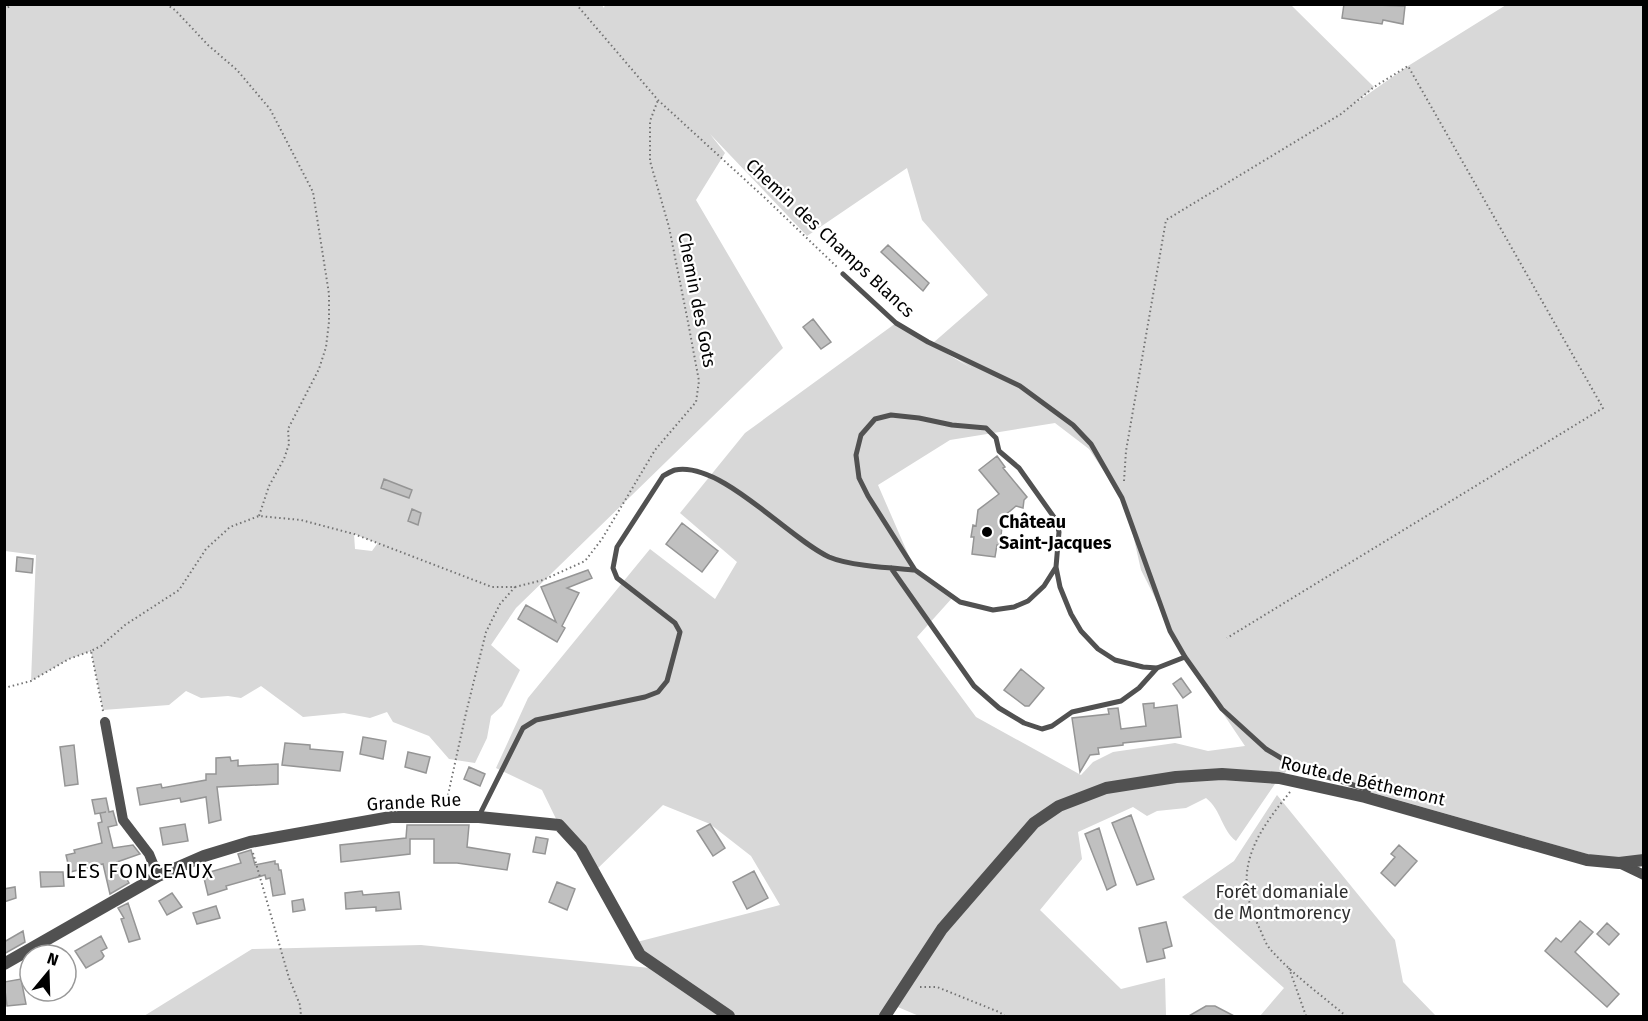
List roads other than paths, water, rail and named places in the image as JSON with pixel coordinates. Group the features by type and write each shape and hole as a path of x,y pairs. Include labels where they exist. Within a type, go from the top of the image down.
{"street":[{"path":"105,722 123,820 149,854 159,876"},
{"name":"Route de Béthemont","path":"885,1017 949,921 1034,823 1059,806 1106,788 1176,777 1222,774 1279,778 1320,786 1587,860 1619,863 1644,860"},
{"name":"Grande Rue","path":"4,964 159,876 204,856 250,842 391,817 479,817 559,825 581,849 640,955 729,1017"},
{"path":"1619,863 1644,874"}],"lane":[{"name":"Chemin des Champs Blancs","path":"843,274 897,323 928,342 1020,386 1059,414 1091,444 1122,498 1170,631 1185,657 1222,709 1266,749 1296,767 1370,790 1365,798"},
{"path":"1056,567 1044,586 1028,601 1014,607 993,610 960,602 915,570 859,478 856,455 861,435 875,419 891,415 986,428 996,438 999,451 1019,468 1056,520 1059,532 1056,567 1060,586 1071,615 1081,631 1098,649 1115,660 1143,667 1157,668 1185,657"},
{"path":"479,817 523,728 536,720 645,697 658,692 667,681 680,632 675,623 617,578 614,568 618,548 663,476 675,470 696,471 719,481 741,493 788,530 830,557 872,566 915,570"},
{"path":"891,568 974,686 999,708 1024,723 1042,729 1052,726 1072,712 1121,701 1139,688 1157,668"}],"place":[{"name":"Château Saint-Jacques","path":"987,532"}],"district":[{"name":"LES FONCEAUX","path":"140,871"}],"park label":[{"name":"Forêt domaniale de Montmorency","path":"1282,902"}]}
